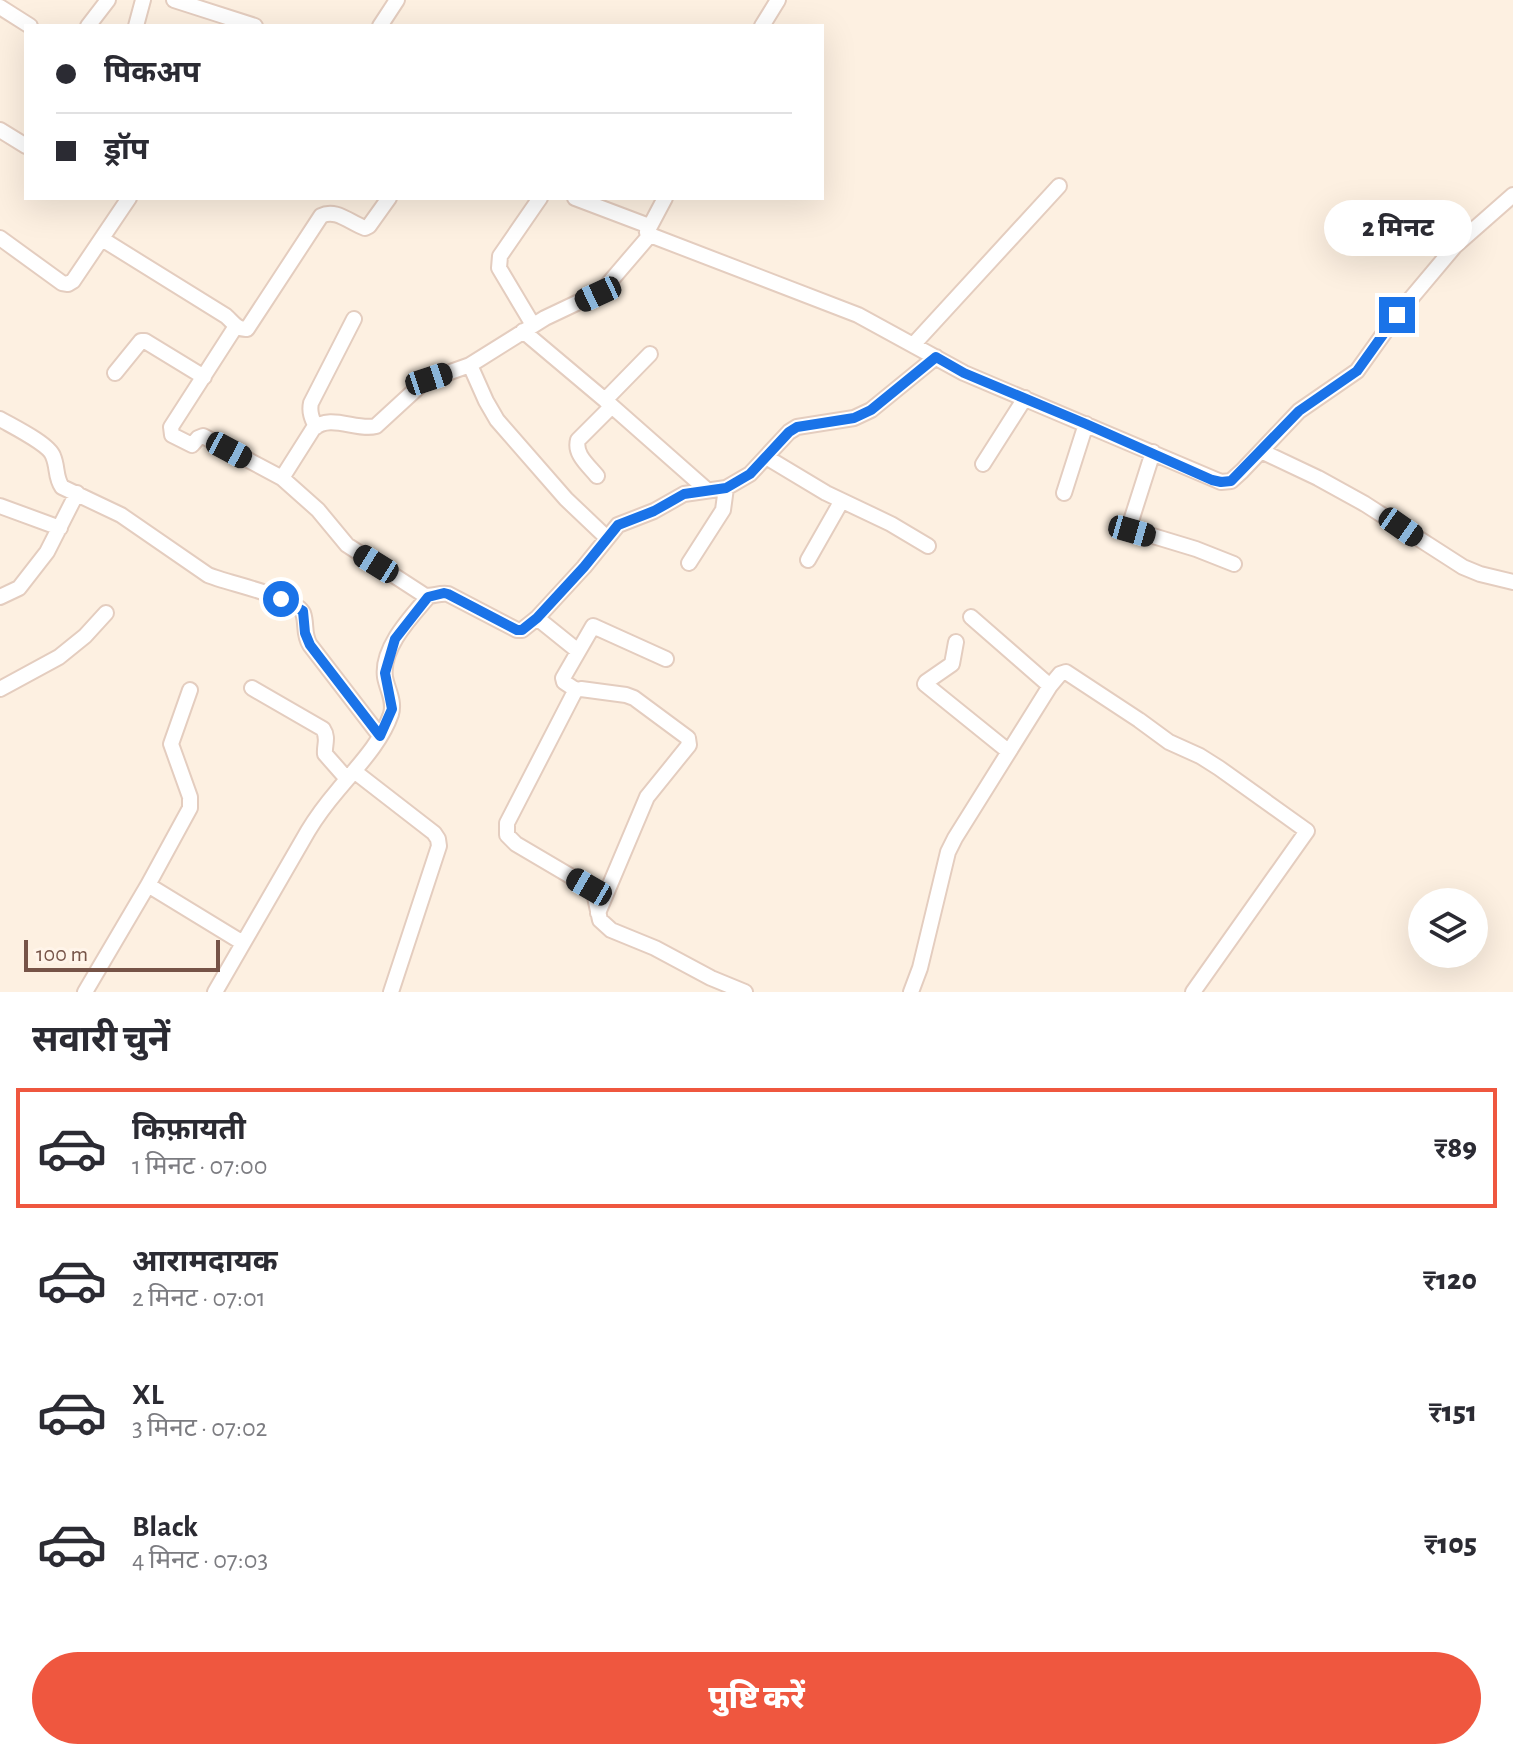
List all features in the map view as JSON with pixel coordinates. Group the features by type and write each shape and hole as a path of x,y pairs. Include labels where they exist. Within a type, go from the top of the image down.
{"street":[{"path":"90,24 108,0"},
{"path":"137,24 143,0"},
{"path":"174,0 249,24"},
{"path":"381,24 397,0"},
{"path":"763,24 778,0"},
{"path":"0,7 27,24"},
{"path":"0,130 24,145"},
{"path":"913,345 1059,186"},
{"path":"579,200 858,315 964,373 1221,482 1231,481 1299,411 1357,371 1397,315 1455,246 1513,195"},
{"path":"0,238 62,283 68,284 128,200"},
{"path":"102,239 243,329 250,327 321,216 335,213 365,228 388,200"},
{"path":"539,200 498,262 528,328 707,490"},
{"path":"282,478 316,427 324,422 373,428 425,381 470,365 528,328 602,291 649,231 664,200"},
{"path":"316,427 311,418 311,403 354,319"},
{"path":"236,326 171,427 172,435 192,445 203,436 282,478 318,510 347,545 428,597"},
{"path":"115,373 137,343 145,341 204,377"},
{"path":"597,476 578,452 578,440 650,354"},
{"path":"215,992 322,808 380,736 392,709 385,673 388,658 395,639 428,597 448,594 522,630 584,567 618,525 654,511 677,497 695,491 726,488 750,474 797,427 854,418 871,410 936,357"},
{"path":"470,365 497,420 566,499 607,538"},
{"path":"983,464 1025,398"},
{"path":"0,419 49,449 54,457 59,484 121,515 208,575 263,591 300,608 310,645 380,736"},
{"path":"1064,493 1086,424"},
{"path":"1261,451 1318,478 1388,518 1463,567 1513,582"},
{"path":"1153,452 1130,529 1234,564"},
{"path":"766,457 841,502 891,524 928,546"},
{"path":"689,563 723,510 726,488"},
{"path":"0,597 24,583 47,552 77,493"},
{"path":"808,560 841,502"},
{"path":"0,506 60,528"},
{"path":"0,689 59,657 85,636 106,613"},
{"path":"971,617 1050,686"},
{"path":"537,618 578,651"},
{"path":"598,913 647,797 690,742 630,696 576,690 563,678 595,625 666,659"},
{"path":"956,642 952,664 925,684 1008,751"},
{"path":"911,992 920,968 948,852 1008,751 1050,686 1063,672 1069,673 1169,742 1219,768 1307,831 1193,992"},
{"path":"252,688 323,729 327,734 325,754 438,839 439,846 391,992"},
{"path":"85,992 190,808 190,797 171,744 190,690"},
{"path":"576,690 507,823 507,835 516,844 589,887 594,892 600,920 611,930 745,992"},
{"path":"148,885 243,943"}],"route":[{"path":"281,599 303,611 306,639 380,736 392,709 385,667 395,639 428,597 448,594 522,630 584,567 618,525 654,511 684,494 726,488 750,474 797,427 862,415 936,357 964,373 1221,482 1231,481 1242,471 1299,411 1357,371 1397,315"}]}
